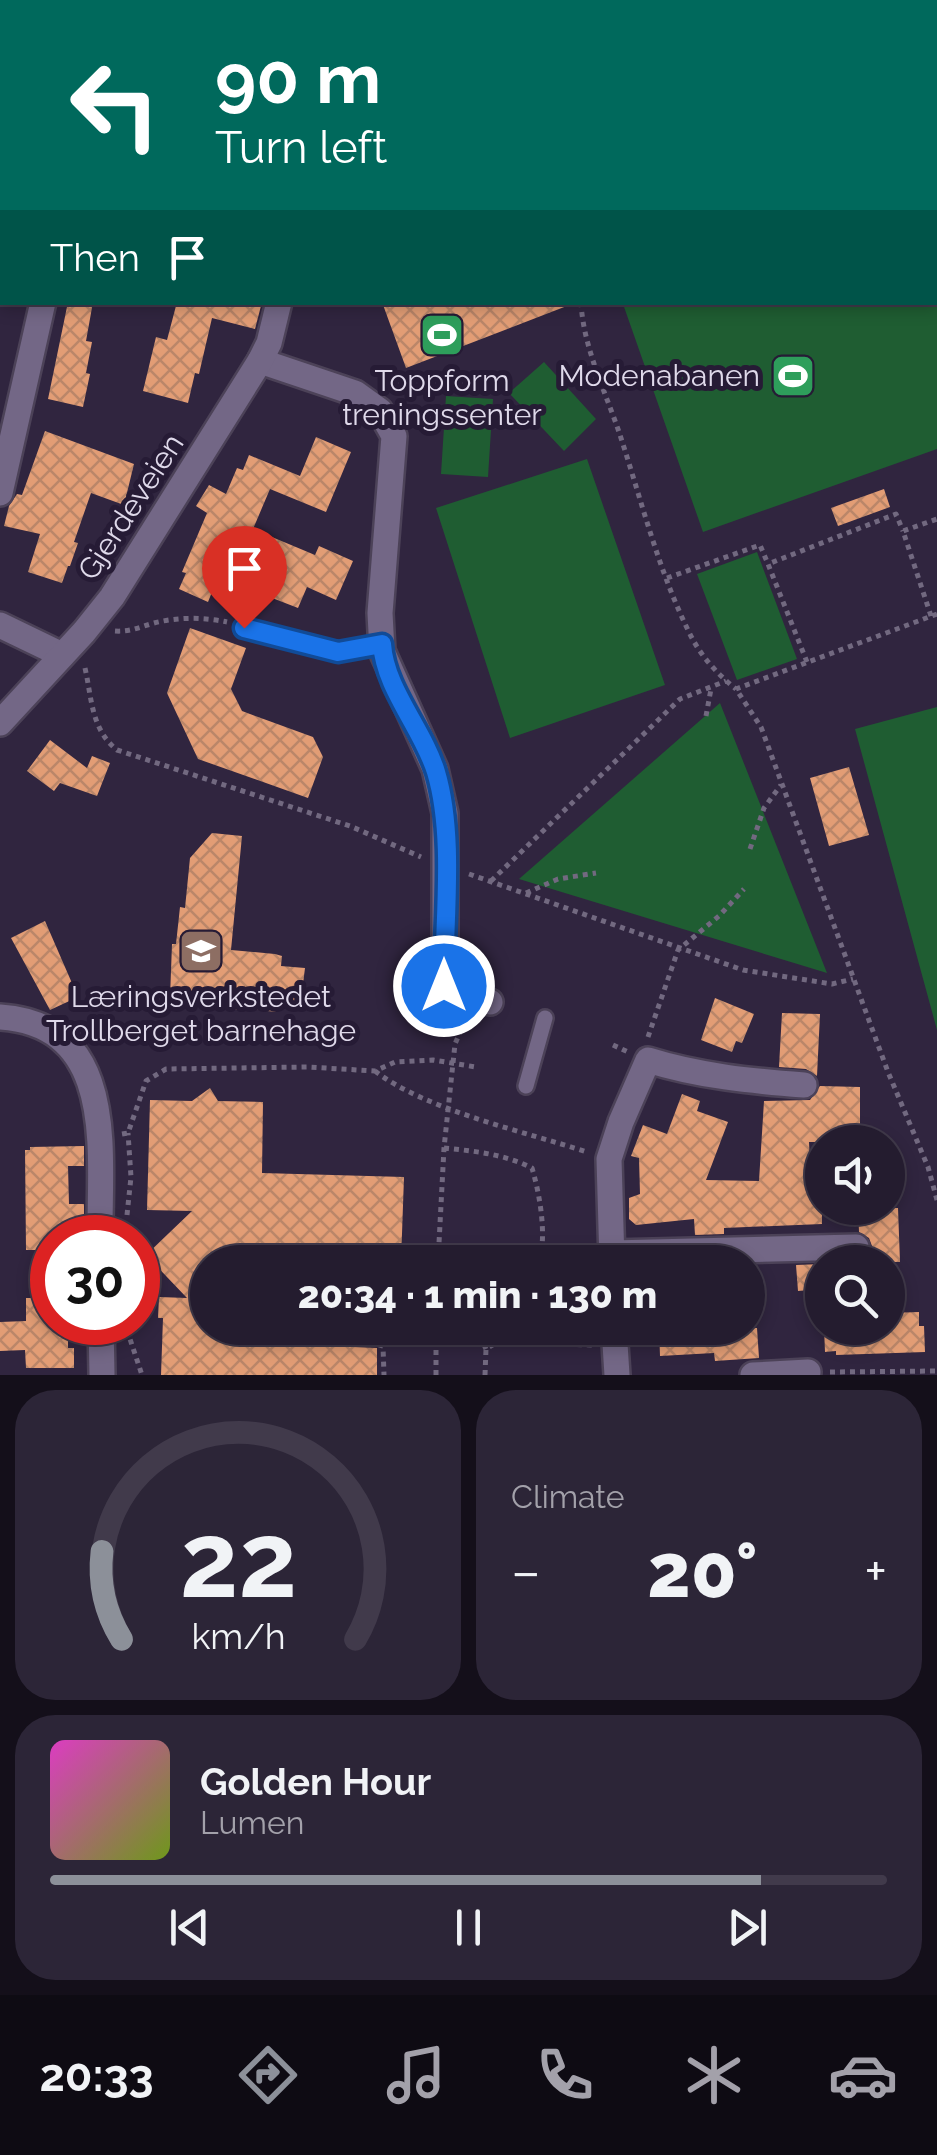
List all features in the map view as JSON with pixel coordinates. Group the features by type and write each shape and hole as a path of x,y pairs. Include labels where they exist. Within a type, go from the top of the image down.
{"street":[{"path":"0,493 42,305"},
{"name":"Gjerdeveien","path":"0,723 73,657 260,361 278,305"},
{"path":"260,361 355,393 380,412 394,436 380,612 382,644 395,685 435,769 445,814 444,986 490,1002"},
{"path":"0,625 73,657"},
{"path":"0,1017 18,1018 48,1030 78,1058 89,1076 100,1137 100,1215"},
{"path":"612,1245 610,1159 620,1122 648,1060 715,1076 804,1084"},
{"path":"765,1250 805,1249"},
{"path":"101,1345 102,1375"},
{"path":"615,1345 617,1375"},
{"path":"753,1375 808,1372"}],"lane":[{"path":"244,628 338,652 382,644"},
{"path":"526,1086 545,1018"}],"path":[{"path":"581,305 595,362 687,629 708,665 736,689 761,728 853,979 928,1167 937,1200"},
{"path":"736,689 934,615 896,514 768,564"},
{"path":"903,531 937,519"},
{"path":"668,578 760,545 807,662"},
{"path":"108,628 130,632 155,623 209,618 244,628"},
{"path":"73,657 95,722 104,740 117,750 350,826 678,950 776,976 832,984 853,979"},
{"path":"491,881 680,700 726,681"},
{"path":"706,716 711,687"},
{"path":"750,850 764,808 781,785"},
{"path":"526,892 558,879 596,872"},
{"path":"646,1043 678,950 744,889"},
{"path":"439,1245 454,1044 461,1030 460,1012 444,986"},
{"path":"126,1215 131,1177 128,1134 146,1081 166,1069 375,1071 412,1060 476,1066"},
{"path":"375,1071 386,1080 450,1108 610,1159"},
{"path":"100,1137 128,1134"},
{"path":"444,1148 493,1154 532,1168 538,1187 543,1245"},
{"path":"928,1167 937,1158"},
{"path":"132,1345 142,1375"},
{"path":"380,1345 383,1346 384,1375"},
{"path":"436,1345 436,1375"},
{"path":"484,1345 485,1375"},
{"path":"486,1348 490,1345"},
{"path":"808,1372 937,1371"}],"green space":[{"name":"Modenabanen","path":"623,305 937,305 937,449 703,532"},
{"path":"544,362 596,419 564,451 509,393"},
{"path":"446,396 493,399 488,477 441,474"},
{"path":"587,459 665,685 510,738 436,508"},
{"path":"757,552 797,659 737,680 697,574"},
{"path":"720,703 827,973 519,879"},
{"path":"937,707 937,1030 855,729"}],"building":[{"path":"67,305 92,305 86,341 92,342 86,373 90,374 83,407 48,399"},
{"path":"176,305 261,305 255,329 212,318 188,403 143,391 156,337 167,340"},
{"name":"Toppform treningssenter","path":"383,305 569,305 406,368"},
{"path":"45,431 134,464 124,505 91,493 62,583 28,572 40,534 4,526 9,506 17,494 22,495"},
{"path":"316,437 351,452 326,512 270,489 253,529 315,555 319,546 353,561 336,600 307,587 298,608 218,577 208,602 179,589 186,573 182,572 207,513 196,506 209,485 226,494 237,468 243,470 249,455 300,476"},
{"path":"884,489 890,507 838,526 831,508"},
{"path":"190,628 246,648 231,689 242,711 313,737 323,757 308,798 198,759 167,693"},
{"path":"50,740 87,768 92,756 110,763 97,796 60,783 54,791 27,771"},
{"path":"849,767 869,835 829,846 810,778"},
{"path":"212,833 242,836 231,950 275,954 282,956 281,966 305,968 300,1008 277,1005 276,1012 239,1010 170,998 172,944 176,944 180,907 185,908 190,858"},
{"path":"45,921 78,997 50,1010 11,938"},
{"path":"715,998 754,1014 742,1043 736,1041 732,1052 701,1040"},
{"path":"782,1013 820,1014 817,1076 806,1069 779,1067"},
{"path":"820,1086 860,1087 860,1125 805,1125 805,1225 724,1228 724,1234 695,1235 694,1219 636,1225 629,1219 629,1198 640,1194 639,1158 631,1156 643,1125 667,1134 682,1094 700,1101 697,1111 728,1122 706,1180 759,1181 764,1101 810,1100"},
{"path":"210,1088 218,1101 263,1102 262,1173 404,1177 402,1245 190,1245 190,1345 377,1348 377,1375 161,1375 160,1297 187,1298 160,1270 160,1242 192,1211 147,1210 150,1100 192,1101"},
{"path":"84,1146 84,1166 68,1166 69,1204 84,1204 84,1215 30,1215 30,1250 26,1250 25,1150"},
{"path":"859,1225 899,1225 899,1245 872,1245 859,1232"},
{"path":"796,1265 805,1265 805,1290 798,1291"},
{"path":"26,1298 30,1298 30,1345 74,1348 74,1368 26,1368 25,1350 0,1351 0,1322 26,1321"},
{"path":"905,1312 919,1312 925,1352 825,1352 825,1345 905,1345"},
{"path":"660,1345 758,1345 759,1358 715,1361 714,1353 660,1356"}],"place":[{"name":"Toppform treningssenter","path":"442,335"},
{"name":"Modenabanen","path":"793,376"},
{"name":"Læringsverkstedet Trollberget barnehage","path":"201,951"}],"route":[{"path":"244,628 338,652 382,644 395,685 435,769 445,814 444,986"}]}
